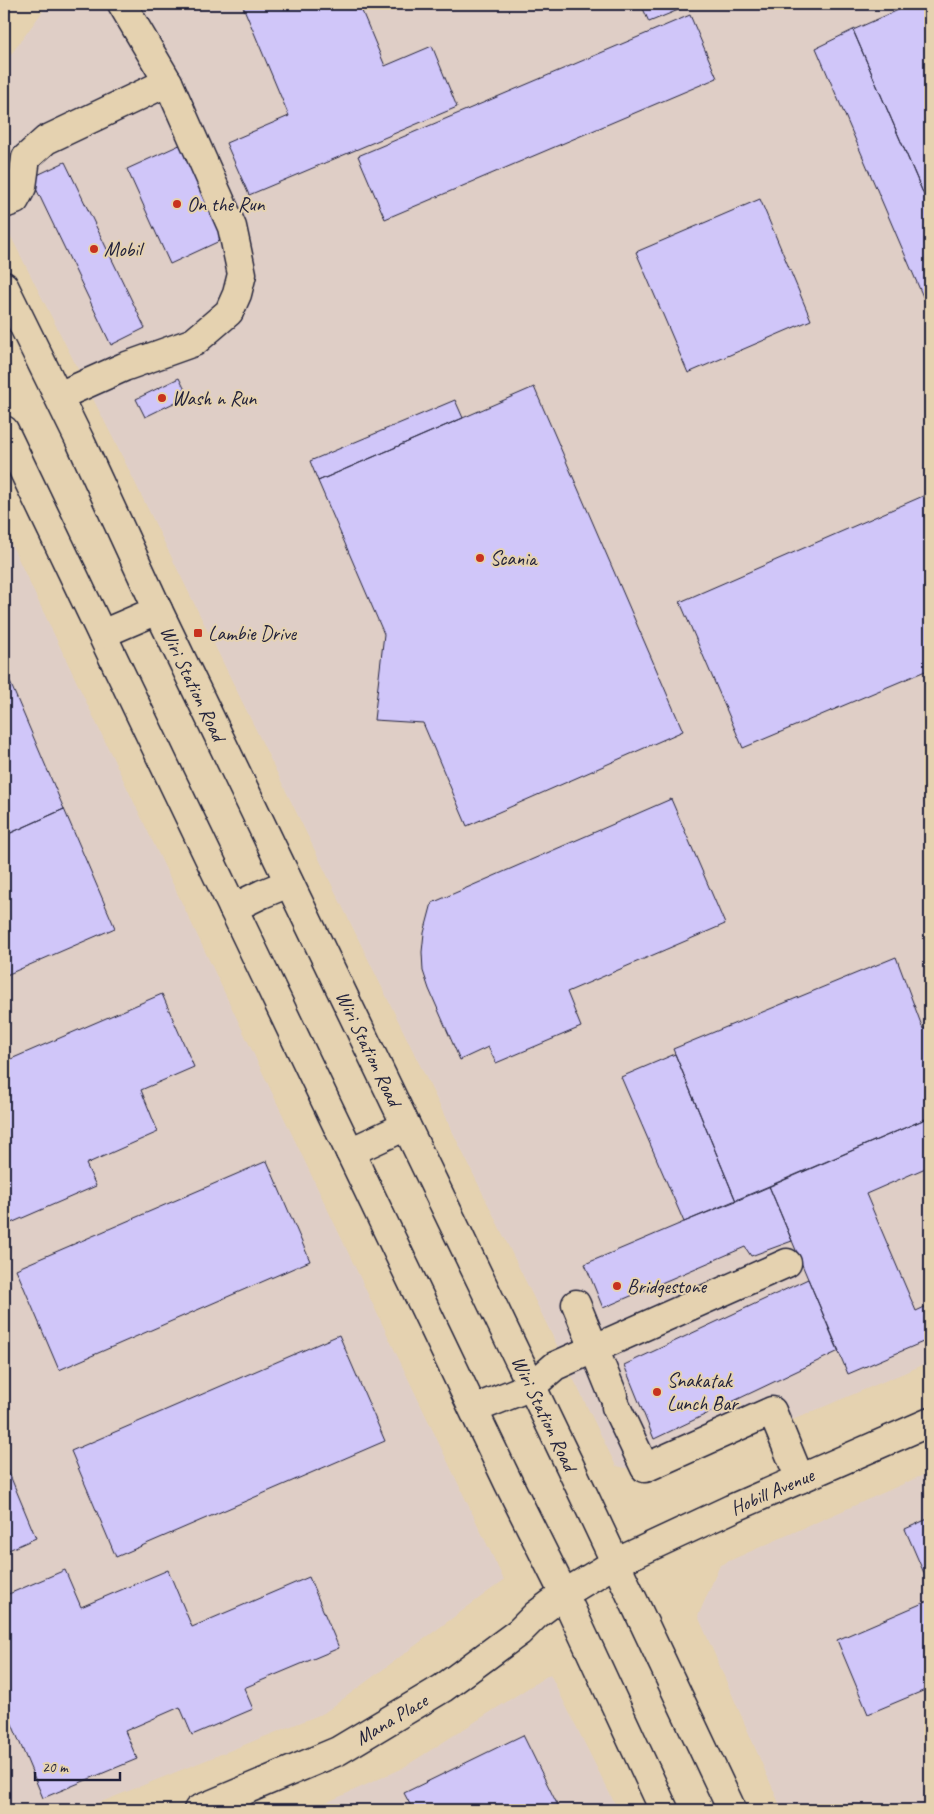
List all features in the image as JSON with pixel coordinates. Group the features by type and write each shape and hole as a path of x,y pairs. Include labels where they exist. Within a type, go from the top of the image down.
{"main road":[{"path":"58,396 124,367 194,342 229,312 237,294 242,274 232,227 168,82 122,4"},
{"path":"4,204 15,200 22,187 26,158 46,140 168,82"},
{"name":"Wiri Station Road","path":"4,286 532,1386 732,1810"},
{"path":"4,430 564,1594 664,1810"},
{"path":"102,634 158,610"},
{"path":"233,908 289,883"},
{"path":"350,1152 406,1126"},
{"path":"474,1410 532,1386 555,1366 787,1263"},
{"path":"576,1304 615,1401 645,1468 772,1411 800,1479"},
{"name":"Hobill Avenue","path":"564,1594 615,1563 731,1509 930,1422"},
{"name":"Mana Place","path":"198,1810 338,1751 443,1688 519,1632 536,1615 564,1594"}],"shaded area":[{"path":"48,4 930,4 930,1362 662,1475 616,1466 122,456 4,223 4,64"},
{"path":"4,529 504,1580 324,1713 81,1810 4,1810"},
{"path":"930,1472 930,1810 782,1810 698,1616 720,1565"},
{"path":"550,1674 618,1810 310,1810 401,1769"}],"building":[{"path":"242,4 359,4 385,66 432,46 457,107 249,195 226,143 289,116"},
{"path":"641,4 693,4 649,22"},
{"path":"912,4 930,4 930,209 853,30"},
{"path":"690,15 717,78 385,219 358,156"},
{"path":"853,30 930,209 930,313 816,48"},
{"name":"On the Run","path":"184,143 226,238 170,264 127,169"},
{"path":"65,162 145,328 111,345 31,178"},
{"path":"760,199 811,320 688,373 636,252"},
{"name":"Wash n Run","path":"179,378 188,396 145,417 136,399"},
{"name":"Scania","path":"534,387 683,731 467,826 423,723 374,720 384,634 318,481"},
{"path":"455,400 463,418 318,481 310,461"},
{"path":"930,493 930,669 743,748 680,602"},
{"path":"4,668 64,809 4,836"},
{"path":"671,799 725,924 567,992 581,1027 496,1063 488,1047 460,1060 423,971 424,933 432,903"},
{"path":"64,809 115,928 4,976 4,836"},
{"path":"896,957 923,1029 930,1025 930,1117 736,1201 673,1049"},
{"path":"162,994 194,1067 141,1090 158,1132 86,1164 96,1186 4,1226 4,1062"},
{"path":"675,1054 736,1201 684,1222 621,1077"},
{"path":"930,1117 930,1166 866,1194 916,1311 929,1305 930,1339 848,1374 769,1186"},
{"path":"267,1161 310,1261 59,1370 16,1269"},
{"path":"769,1186 792,1241 751,1256 745,1247 603,1308 585,1264"},
{"path":"808,1279 839,1351 654,1439 624,1365"},
{"path":"339,1335 385,1441 116,1557 71,1451"},
{"path":"4,1461 36,1538 4,1552"},
{"path":"930,1518 930,1587 905,1529"},
{"path":"65,1570 81,1607 168,1570 192,1627 309,1577 339,1648 244,1688 253,1709 192,1735 180,1707 125,1731 137,1759 43,1798 4,1705 4,1596"},
{"path":"930,1600 930,1688 868,1714 837,1640"},
{"path":"523,1735 560,1810 413,1810 404,1793"}],"place":[{"name":"On the Run","path":"177,204"},
{"name":"Mobil","path":"94,249"},
{"name":"Wash n Run","path":"162,398"},
{"name":"Scania","path":"480,558"},
{"name":"Lambie Drive","path":"198,633"},
{"name":"Bridgestone","path":"617,1286"},
{"name":"Snakatak Lunch Bar","path":"657,1392"}]}
